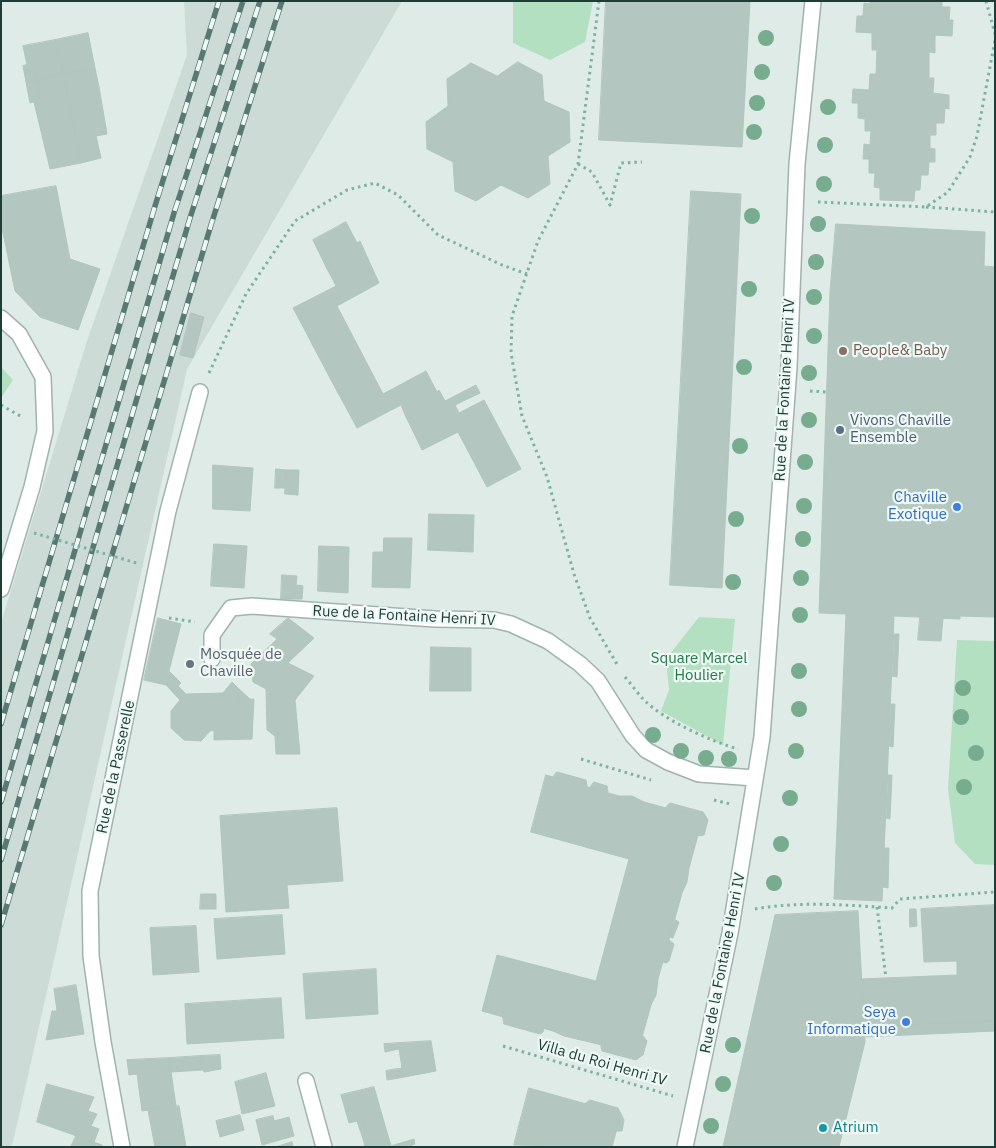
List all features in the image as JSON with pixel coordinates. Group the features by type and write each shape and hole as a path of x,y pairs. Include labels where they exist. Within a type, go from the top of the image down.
{"street":[{"name":"Rue de la Fontaine Henri IV","path":"685,1147 696,1102 730,933 760,755 789,367 795,201 812,1"},
{"path":"1,318 18,334 43,377 45,431 32,486 1,589"},
{"name":"Rue de la Passerelle","path":"122,1147 103,1042 92,956 90,892 168,511 200,392"},
{"name":"Rue de la Fontaine Henri IV","path":"217,625 231,608 252,606 435,619 494,620 511,624 548,640 580,664 598,681 633,736 646,750 668,762 699,774 755,778"},
{"path":"212,659 212,635 217,625"},
{"path":"306,1081 324,1147"}],"path":[{"path":"599,1 578,164 538,241 512,316 511,352 522,416 547,477 574,574 590,618 622,674 646,702 679,723 723,745 760,755"},
{"path":"986,1 995,34"},
{"path":"926,207 948,192 970,156 977,136 995,40"},
{"path":"578,164 592,172 610,205 621,163 642,162"},
{"path":"200,392 246,294 295,221 347,190 374,183 398,195 438,235 502,265 527,274"},
{"path":"795,201 995,212"},
{"path":"34,533 140,564"},
{"path":"144,622 152,625 155,616 217,625"},
{"path":"772,906 892,908 900,899 995,892"},
{"path":"877,907 886,978"},
{"name":"Villa du Roi Henri IV","path":"503,1046 696,1102"}],"shaded area":[{"path":"184,1 402,1 187,369 13,1142 10,1147 1,1147 1,623 87,341 187,55"}],"green space":[{"path":"513,1 593,1 585,42 550,60 513,43"},
{"path":"1,367 13,380 1,398"},
{"name":"Square Marcel Houlier","path":"699,617 735,619 723,745 661,711 669,690 666,659"},
{"path":"957,640 995,641 995,865 975,864 955,843 948,789"}],"building":[{"path":"606,1 750,1 742,147 599,140"},
{"path":"870,1 942,1 942,7 950,7 949,20 953,20 952,36 935,35 935,53 929,52 929,78 934,78 933,93 949,95 949,109 945,108 944,123 936,123 936,135 930,135 930,148 935,149 935,162 929,162 928,175 921,175 920,190 915,190 914,201 880,200 880,188 874,187 875,173 869,173 869,159 863,159 864,144 870,145 871,131 865,131 865,119 858,118 858,103 852,103 853,89 869,90 870,74 876,74 877,50 872,50 872,33 856,32 857,16 863,16 864,3 870,4"},
{"path":"88,33 95,68 63,74 55,40"},
{"path":"55,40 63,74 38,80 34,63 27,65 23,46"},
{"path":"518,62 542,75 544,101 569,112 570,142 548,156 550,184 528,198 501,185 476,201 455,191 453,162 427,149 426,122 448,106 447,79 471,63 497,76"},
{"path":"34,63 38,80 26,82 23,66"},
{"path":"95,68 99,87 93,89 89,69"},
{"path":"89,69 93,89 99,87 107,134 96,136 101,158 81,163 63,74"},
{"path":"63,74 81,163 50,169 34,102 41,100 38,80"},
{"path":"38,80 41,100 30,103 26,82"},
{"path":"56,186 70,259 100,269 78,330 40,317 15,291 1,223 1,196"},
{"path":"691,191 741,194 722,588 670,585"},
{"path":"346,222 357,243 360,241 379,283 337,306 383,394 426,371 437,392 439,390 445,401 476,385 480,393 455,405 459,413 484,400 521,469 487,487 458,432 422,450 410,425 415,423 410,415 406,417 401,405 357,428 343,402 347,400 342,391 338,393 312,344 317,342 312,334 308,336 293,308 336,286 331,276 336,274 333,266 327,269 313,240"},
{"path":"836,224 985,232 984,266 995,267 995,617 960,616 960,619 894,616 882,901 834,899 846,614 819,613 830,292"},
{"path":"333,266 336,274 331,276 327,269"},
{"path":"191,313 204,317 193,358 180,355"},
{"path":"312,334 317,342 312,344 308,336"},
{"path":"342,391 347,400 343,402 338,393"},
{"path":"410,415 415,423 410,425 406,417"},
{"path":"213,465 253,468 250,511 213,509"},
{"path":"276,469 286,470 285,488 275,488"},
{"path":"286,470 299,470 298,495 285,494"},
{"path":"429,514 474,515 473,552 428,550"},
{"path":"384,538 412,538 410,588 372,587 373,552 383,552"},
{"path":"214,544 247,546 244,588 211,586"},
{"path":"319,546 349,547 348,593 318,591"},
{"path":"282,575 297,576 296,585 303,586 302,599 281,599"},
{"path":"158,618 181,624 169,671 181,683 178,686 186,694 223,693 232,682 239,689 239,700 254,699 252,739 214,740 214,730 210,731 201,741 184,740 171,728 171,711 180,700 166,685 144,680"},
{"path":"288,618 314,638 288,663 314,676 295,700 300,754 276,754 275,736 267,730 266,689 253,682 251,664 277,639 270,634"},
{"path":"920,618 943,618 941,641 918,640"},
{"path":"894,634 899,634 897,677 892,676"},
{"path":"431,647 471,648 471,691 430,691"},
{"path":"239,689 250,699 239,700"},
{"path":"891,704 895,704 893,747 889,746"},
{"path":"557,772 586,780 587,787 553,777"},
{"path":"546,775 619,796 632,796 644,802 696,816 701,824 687,882 682,893 658,979 656,995 651,1005 639,1048 631,1052 564,1036 553,1031 482,1011 497,955 596,981 629,859 531,832"},
{"path":"888,775 892,775 890,819 886,818"},
{"path":"594,782 607,786 608,792 590,788"},
{"path":"670,803 703,812 708,820 704,835 697,836 701,824 696,816 666,808"},
{"path":"337,808 343,881 287,885 289,908 226,912 220,816"},
{"path":"884,848 889,848 888,888 883,887"},
{"path":"201,894 216,894 216,909 200,909"},
{"path":"995,905 995,1021 864,1027 861,979 957,975 957,961 924,962 921,909"},
{"path":"910,909 916,909 917,926 910,927"},
{"name":"Atrium","path":"858,911 865,1042 839,1147 723,1147 775,915"},
{"path":"282,915 285,954 217,959 214,919"},
{"path":"674,919 679,922 673,938 670,937"},
{"path":"196,926 199,972 153,975 150,928"},
{"path":"669,940 674,944 669,961 666,963 663,962"},
{"path":"376,969 378,1014 306,1019 303,974"},
{"path":"76,985 84,1034 46,1040 52,1011 57,1011 54,989"},
{"path":"281,998 284,1038 187,1044 185,1004"},
{"path":"503,1017 544,1028 543,1032 540,1034 504,1024"},
{"path":"995,1021 995,1031 864,1037 864,1027"},
{"path":"643,1036 647,1041 643,1055 636,1060 602,1051 601,1044 631,1052 639,1048"},
{"path":"431,1041 436,1071 399,1078 397,1069 402,1068 399,1049 385,1052 384,1044"},
{"path":"220,1055 221,1069 204,1072 200,1056"},
{"path":"200,1056 203,1070 171,1072 169,1058"},
{"path":"169,1058 176,1106 142,1111 137,1074 129,1075 127,1060"},
{"path":"397,1069 399,1078 387,1080 386,1071"},
{"path":"266,1073 275,1106 242,1114 235,1082"},
{"path":"47,1084 94,1097 88,1111 97,1114 91,1126 99,1129 94,1142 37,1122"},
{"path":"374,1087 382,1115 349,1123 341,1095"},
{"path":"529,1088 615,1112 619,1121 612,1147 514,1145"},
{"path":"590,1100 618,1108 624,1120 622,1131 616,1131 619,1121 615,1112 585,1104"},
{"path":"179,1106 186,1147 155,1147 148,1110"},
{"path":"240,1115 244,1130 220,1137 216,1121"},
{"path":"382,1115 391,1146 414,1139 415,1144 407,1147 365,1147 363,1139 369,1138 364,1119"},
{"path":"273,1116 274,1121 289,1117 294,1136 262,1145 256,1120"},
{"path":"364,1119 369,1138 363,1139 357,1121"},
{"path":"76,1136 102,1145 103,1147 71,1147"},
{"path":"292,1142 293,1147 276,1147"}],"railway":[{"path":"1,724 155,206 219,1"},
{"path":"1,802 174,213 243,1"},
{"path":"1,860 190,218 260,1"},
{"path":"1,925 211,225 282,1"}],"place":[{"name":"People& Baby","path":"843,351"},
{"name":"Vivons Chaville Ensemble","path":"840,430"},
{"name":"Chaville Exotique","path":"957,507"},
{"name":"Mosquée de Chaville","path":"190,664"},
{"name":"Seya Informatique","path":"906,1022"},
{"name":"Atrium","path":"823,1128"}]}
